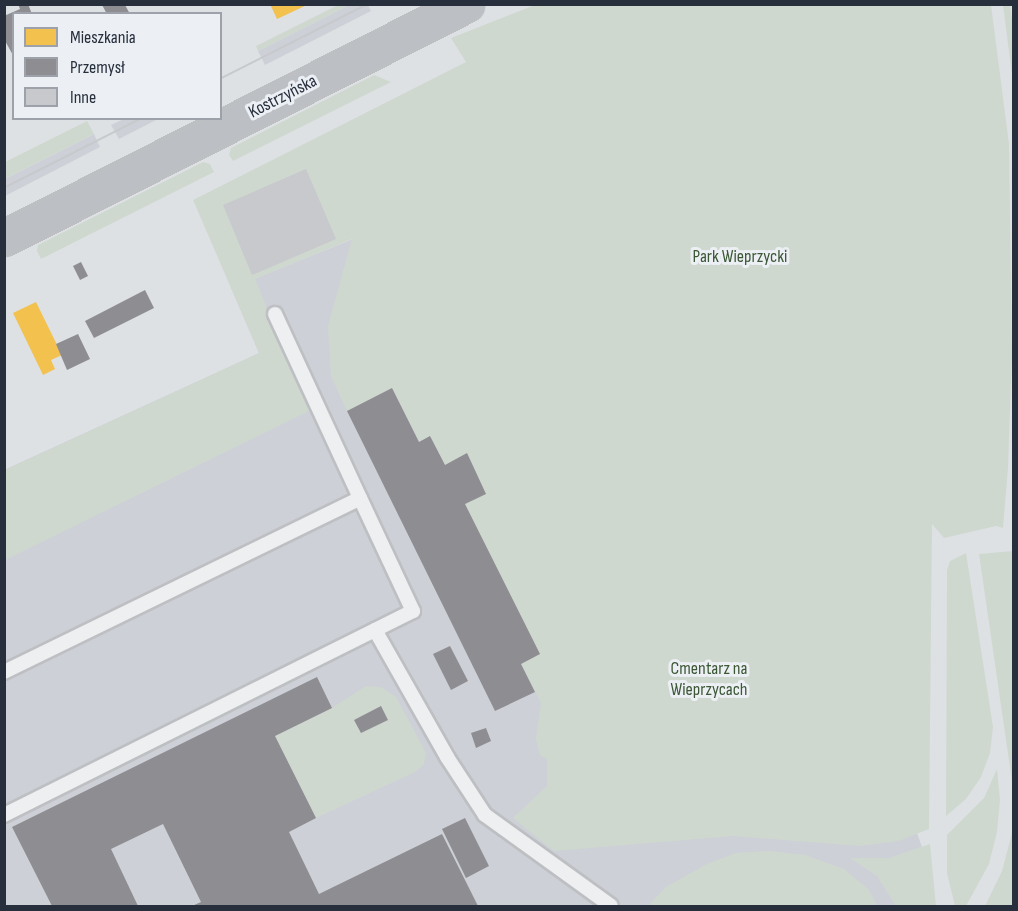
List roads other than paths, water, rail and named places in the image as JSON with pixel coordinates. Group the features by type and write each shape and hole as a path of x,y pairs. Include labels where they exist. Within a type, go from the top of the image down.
{"main road":[{"name":"Kostrzyńska","path":"4,238 466,4"}],"lane":[{"path":"4,815 413,611 275,314"},
{"path":"4,672 360,498"},
{"path":"375,630 447,757 485,815 611,906"}],"tram line":[{"path":"222,78 368,4"},
{"path":"4,188 138,120"}],"park label":[{"name":"Park Wieprzycki","path":"740,257"},
{"name":"Cmentarz na Wieprzycach","path":"709,680"}]}
